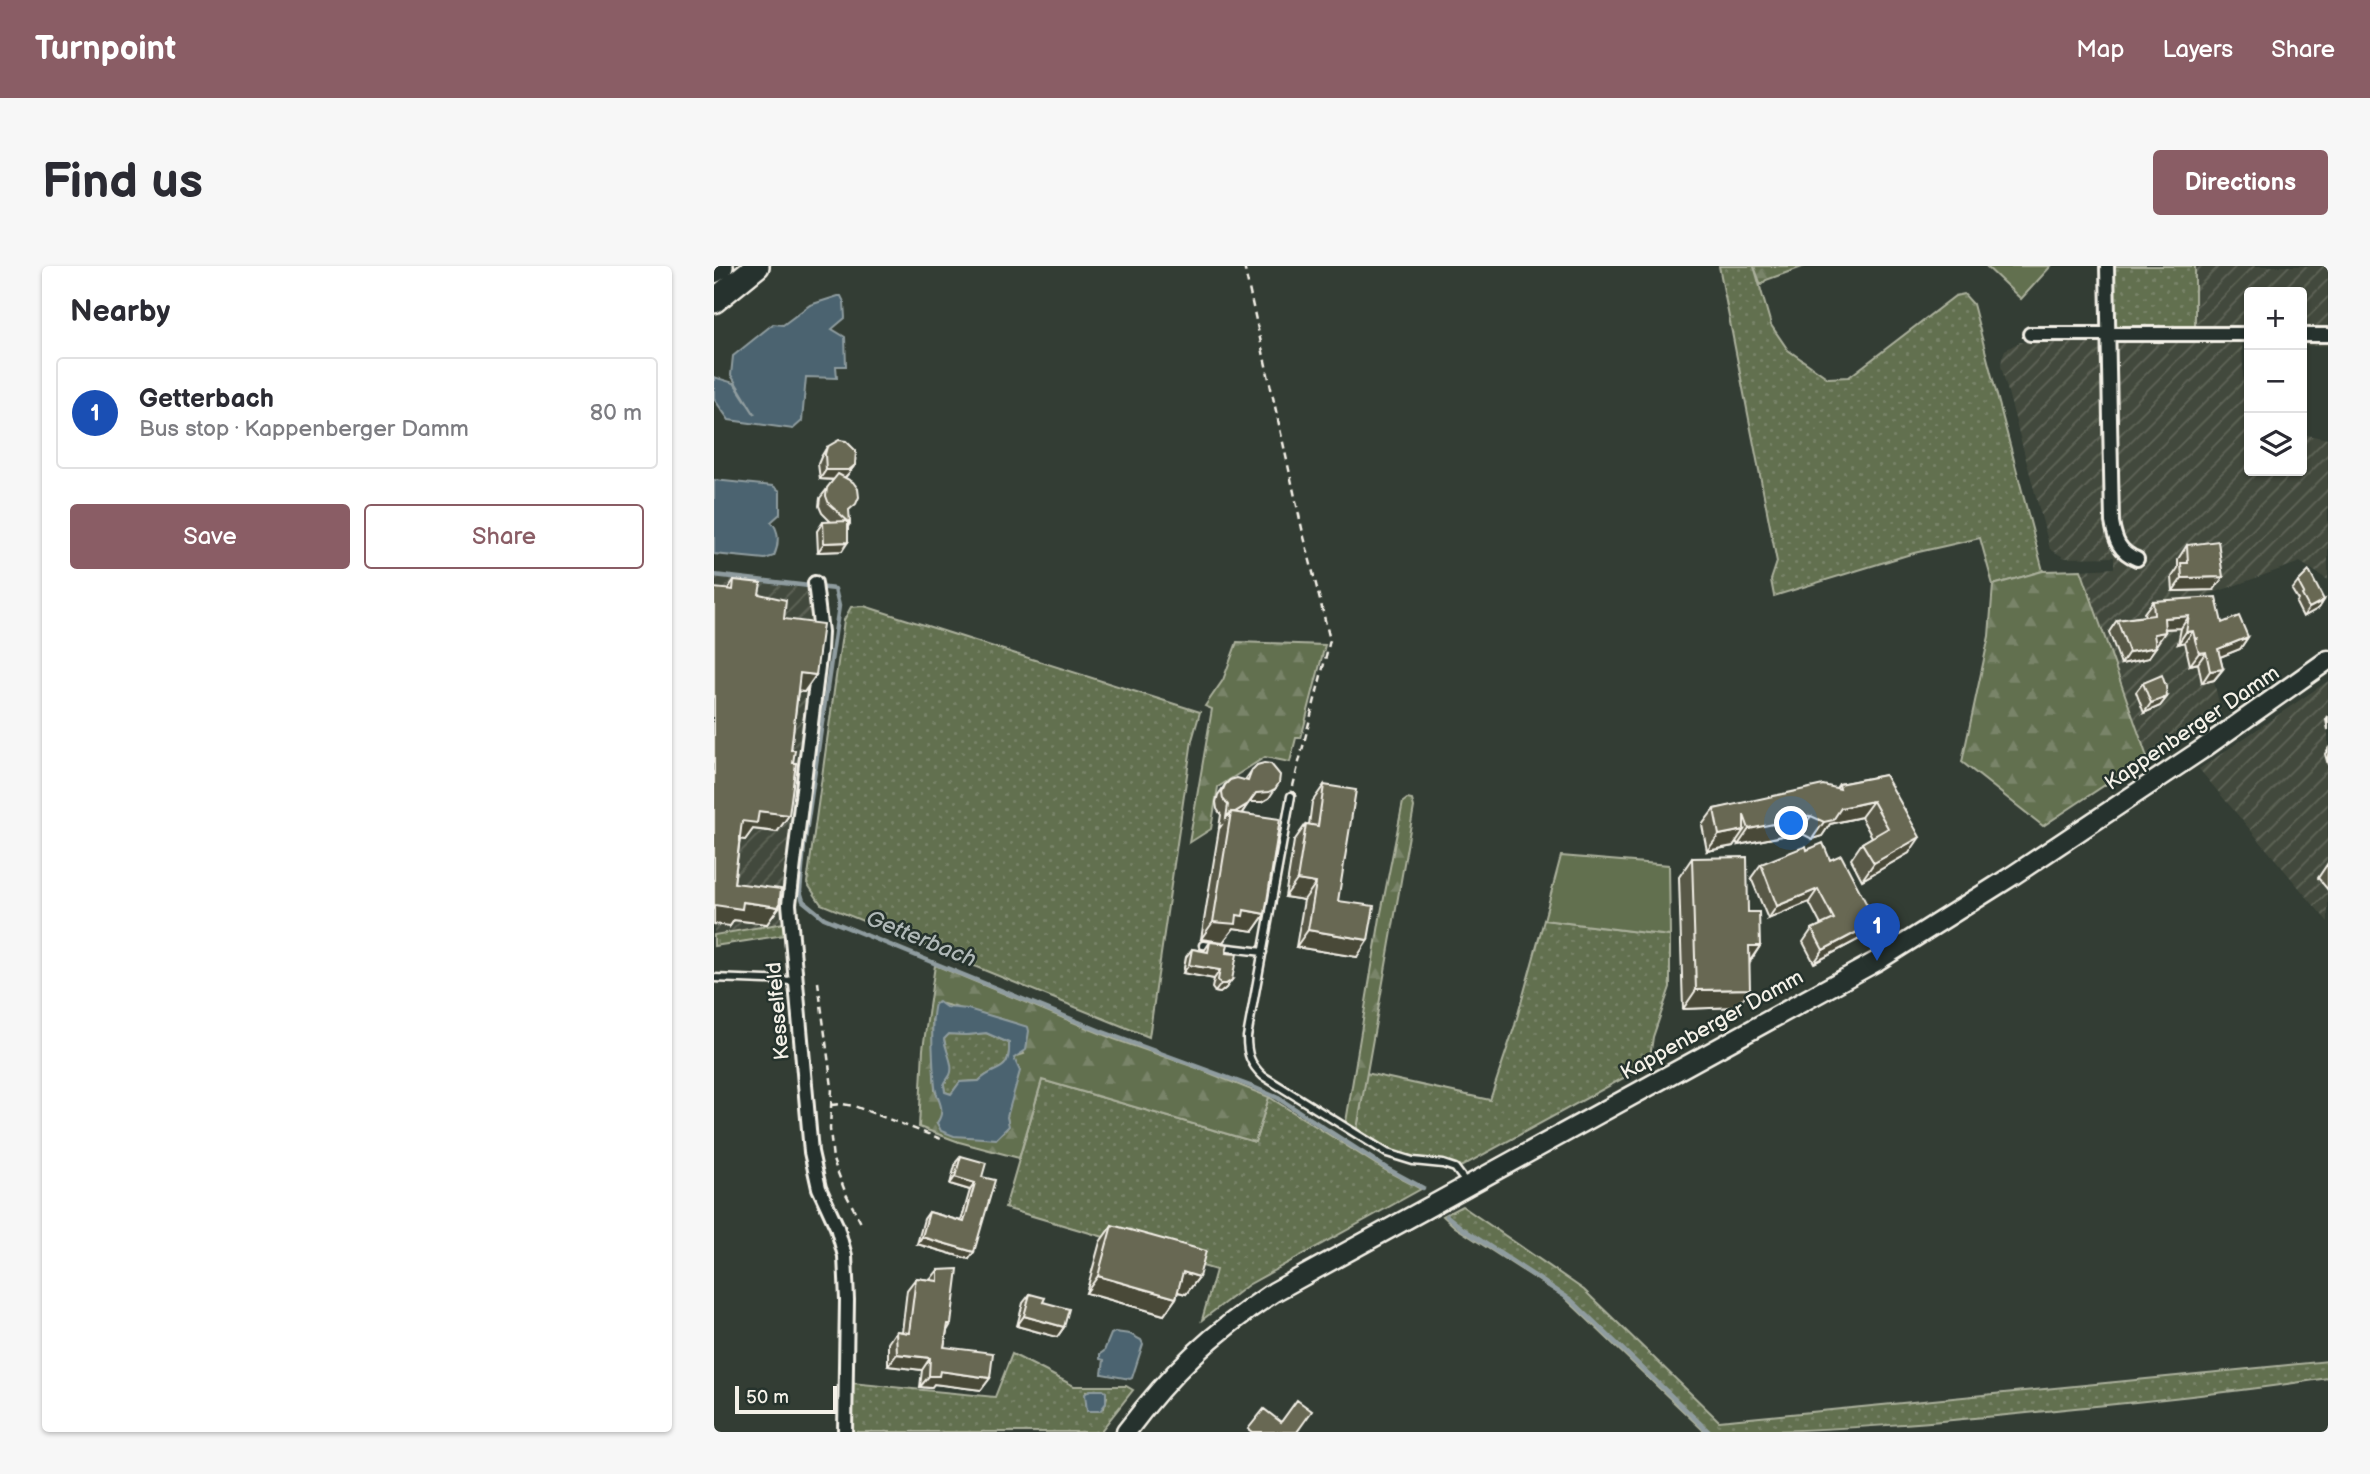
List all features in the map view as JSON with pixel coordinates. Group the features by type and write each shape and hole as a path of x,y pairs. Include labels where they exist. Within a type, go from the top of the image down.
{"highway":[{"path":"714,271 721,266"},
{"path":"714,301 757,266"}],"main road":[{"name":"Kappenberger Damm","path":"1126,1432 1174,1373 1204,1343 1274,1292 1877,961 2012,876 2201,750 2328,660"}],"street":[{"path":"2107,266 2112,522 2114,538 2125,554 2137,559"},
{"path":"2030,334 2244,334"},
{"path":"2307,335 2328,335"},
{"name":"Kesselfeld","path":"815,587 821,632 820,650 789,904 794,981 814,1172 845,1256 845,1432"}],"lane":[{"path":"1291,796 1247,1037 1247,1053 1253,1067 1263,1076 1387,1153 1413,1161 1455,1168 1468,1185"},
{"path":"1203,945 1262,952"},
{"path":"714,978 794,981"}],"path":[{"path":"1244,266 1303,533 1330,639 1291,796"},
{"path":"818,982 832,1087 832,1160 861,1223"},
{"path":"832,1105 855,1106 942,1139"}],"shaded area":[{"path":"2195,266 2328,266 2328,346 2307,346 2307,287 2244,287 2242,342 2244,476 2307,476 2307,435 2328,439 2328,580 2300,562 2194,600 2221,711 2148,760 2081,570 2114,568 2114,557 2065,558 2050,549 2001,366 2005,350 2020,342 2195,342"},
{"path":"714,577 810,589 817,637 787,874 784,923 716,935 714,935"},
{"path":"2328,681 2328,922 2199,769"}],"green space":[{"path":"1719,266 1754,266 1771,325 1788,350 1828,378 1849,377 1955,296 1964,294 1973,304 2043,571 1993,585 1980,538 1914,553 1774,596 1771,580 1777,562"},
{"path":"1754,266 1805,266 1766,280 1761,285"},
{"path":"1986,266 2051,266 2021,299"},
{"path":"2113,266 2195,266 2195,327 2114,328"},
{"path":"2081,570 2147,757 2043,826 1962,762 1989,636 1993,585 2043,571"},
{"path":"864,606 1200,712 1192,740 1149,1037 821,904 807,883 844,620 851,607"},
{"path":"1237,642 1325,645 1301,738 1296,738 1290,762 1265,757 1218,787 1211,829 1189,843 1212,709 1205,706 1223,680"},
{"path":"1412,800 1414,807 1357,1129 1346,1122 1380,918 1403,802"},
{"path":"1561,856 1669,865 1670,936 1544,920"},
{"path":"1544,920 1670,936 1670,987 1653,1037 1649,1064 1455,1170 1397,1154 1357,1129 1366,1073 1490,1100 1515,1025"},
{"path":"784,923 785,935 714,946 714,935"},
{"path":"935,965 1114,1039 1269,1097 1255,1142 1042,1080 1019,1158 959,1142 919,1127 923,1049","holes":["943,1004 1008,1021 1024,1054 1014,1057 1007,1129 1000,1134 937,1123 941,1117 942,1106 935,1090 932,1020"]},
{"path":"986,1033 1009,1043 1009,1053 1004,1065 979,1081 960,1082 951,1094 945,1092 944,1085 951,1068 944,1039 949,1034"},
{"path":"1042,1080 1255,1142 1269,1097 1385,1170 1421,1189 1248,1285 1202,1320 1216,1270 1005,1208"},
{"path":"1462,1206 1584,1290 1719,1421 2328,1361 2328,1378 2170,1398 1937,1421 1844,1428 1705,1432 1564,1297 1455,1227 1443,1216"},
{"path":"1012,1354 1074,1386 1126,1386 1133,1390 1100,1432 851,1432 852,1383 995,1397","holes":["1086,1391 1107,1397 1104,1408 1087,1411"]}],"water":[{"path":"841,296 844,302 845,318 832,329 845,337 846,366 836,366 837,378 806,377 802,421 793,429 729,420 714,399 714,377 734,383 755,415 731,375 733,356 773,324 783,325 810,305"},
{"path":"714,480 773,486 780,491 780,514 771,522 778,538 774,556 765,559 714,554"},
{"path":"939,1002 946,1007 968,1009 1028,1027 1026,1050 1014,1058 1020,1071 1007,1117 1009,1126 996,1139 954,1136 941,1131 937,1123 941,1109 933,1068 935,1004","holes":["986,1033 1009,1043 1009,1053 1004,1065 979,1081 960,1082 951,1094 945,1092 944,1085 950,1075 951,1062 944,1039 949,1034"]},
{"path":"1111,1334 1130,1334 1143,1344 1130,1379 1102,1374 1104,1360 1100,1359 1100,1354"},
{"path":"1090,1390 1106,1392 1106,1403 1100,1411 1087,1411 1085,1394"}],"building":[{"path":"839,440 846,441 856,451 855,465 849,470 826,470 827,447"},
{"path":"838,474 853,482 858,489 856,504 849,510 850,523 829,504 826,496 827,488"},
{"path":"848,521 848,542 824,543 823,522"},
{"path":"2218,541 2223,577 2182,578 2181,563 2188,563 2187,545"},
{"path":"2309,571 2324,600 2309,608 2298,582"},
{"path":"734,580 761,583 759,594 786,600 784,619 823,624 816,675 800,673 791,750 795,750 793,763 796,763 789,815 759,811 757,823 742,821 734,883 781,889 779,907 743,902 742,909 714,905 714,588 733,590"},
{"path":"2216,597 2222,623 2239,616 2248,637 2218,649 2223,669 2210,671 2206,652 2199,653 2195,640 2198,638 2195,639 2193,631 2186,632 2189,616 2164,618 2165,632 2154,634 2156,647 2129,652 2117,620 2154,615 2153,601"},
{"path":"2162,675 2167,697 2151,703 2143,683"},
{"path":"1264,763 1271,764 1280,775 1275,789 1256,793 1248,804 1231,812 1226,818 1228,805 1222,792 1225,785 1237,778 1248,781 1252,770"},
{"path":"1885,775 1920,837 1874,863 1862,843 1888,828 1873,801 1841,808 1833,820 1824,822 1811,816 1797,815 1798,819 1749,829 1744,815 1744,830 1719,835 1714,809 1823,785 1840,789 1839,784"},
{"path":"1324,785 1356,790 1338,901 1374,906 1368,940 1308,930 1316,883 1297,880 1306,824 1318,826"},
{"path":"1231,812 1280,819 1265,914 1244,910 1243,916 1237,915 1236,924 1213,922"},
{"path":"1823,843 1830,860 1841,855 1876,922 1823,950 1812,929 1834,919 1818,889 1777,906 1761,864 1806,846 1807,850"},
{"path":"1747,857 1748,912 1759,912 1760,946 1749,946 1750,989 1696,990 1692,858"},
{"path":"1210,942 1228,944 1226,953 1237,954 1232,980 1226,984 1221,984 1218,980 1220,970 1189,965 1192,949 1208,952"},
{"path":"961,1156 986,1163 982,1177 995,1180 974,1252 922,1237 929,1212 964,1222 975,1183 955,1177"},
{"path":"1112,1225 1206,1251 1199,1277 1183,1272 1176,1298 1098,1276"},
{"path":"958,1269 951,1324 948,1324 944,1347 993,1353 990,1378 940,1371 939,1376 929,1376 930,1358 897,1354 896,1331 909,1333 916,1278 938,1281 938,1270"},
{"path":"1030,1294 1045,1298 1043,1302 1069,1309 1064,1327 1024,1316"},
{"path":"1297,1400 1312,1411 1297,1432 1252,1432 1248,1429 1264,1409 1281,1422"}],"waterway":[{"name":"Getterbach","path":"714,575 835,589 839,606 804,846 800,891 803,901 824,918 1103,1032 1278,1098 1386,1168 1423,1188"},
{"name":"Getterbach","path":"1447,1216 1571,1300 1709,1432"}],"place":[{"name":"Getterbach","path":"1877,961"}]}
